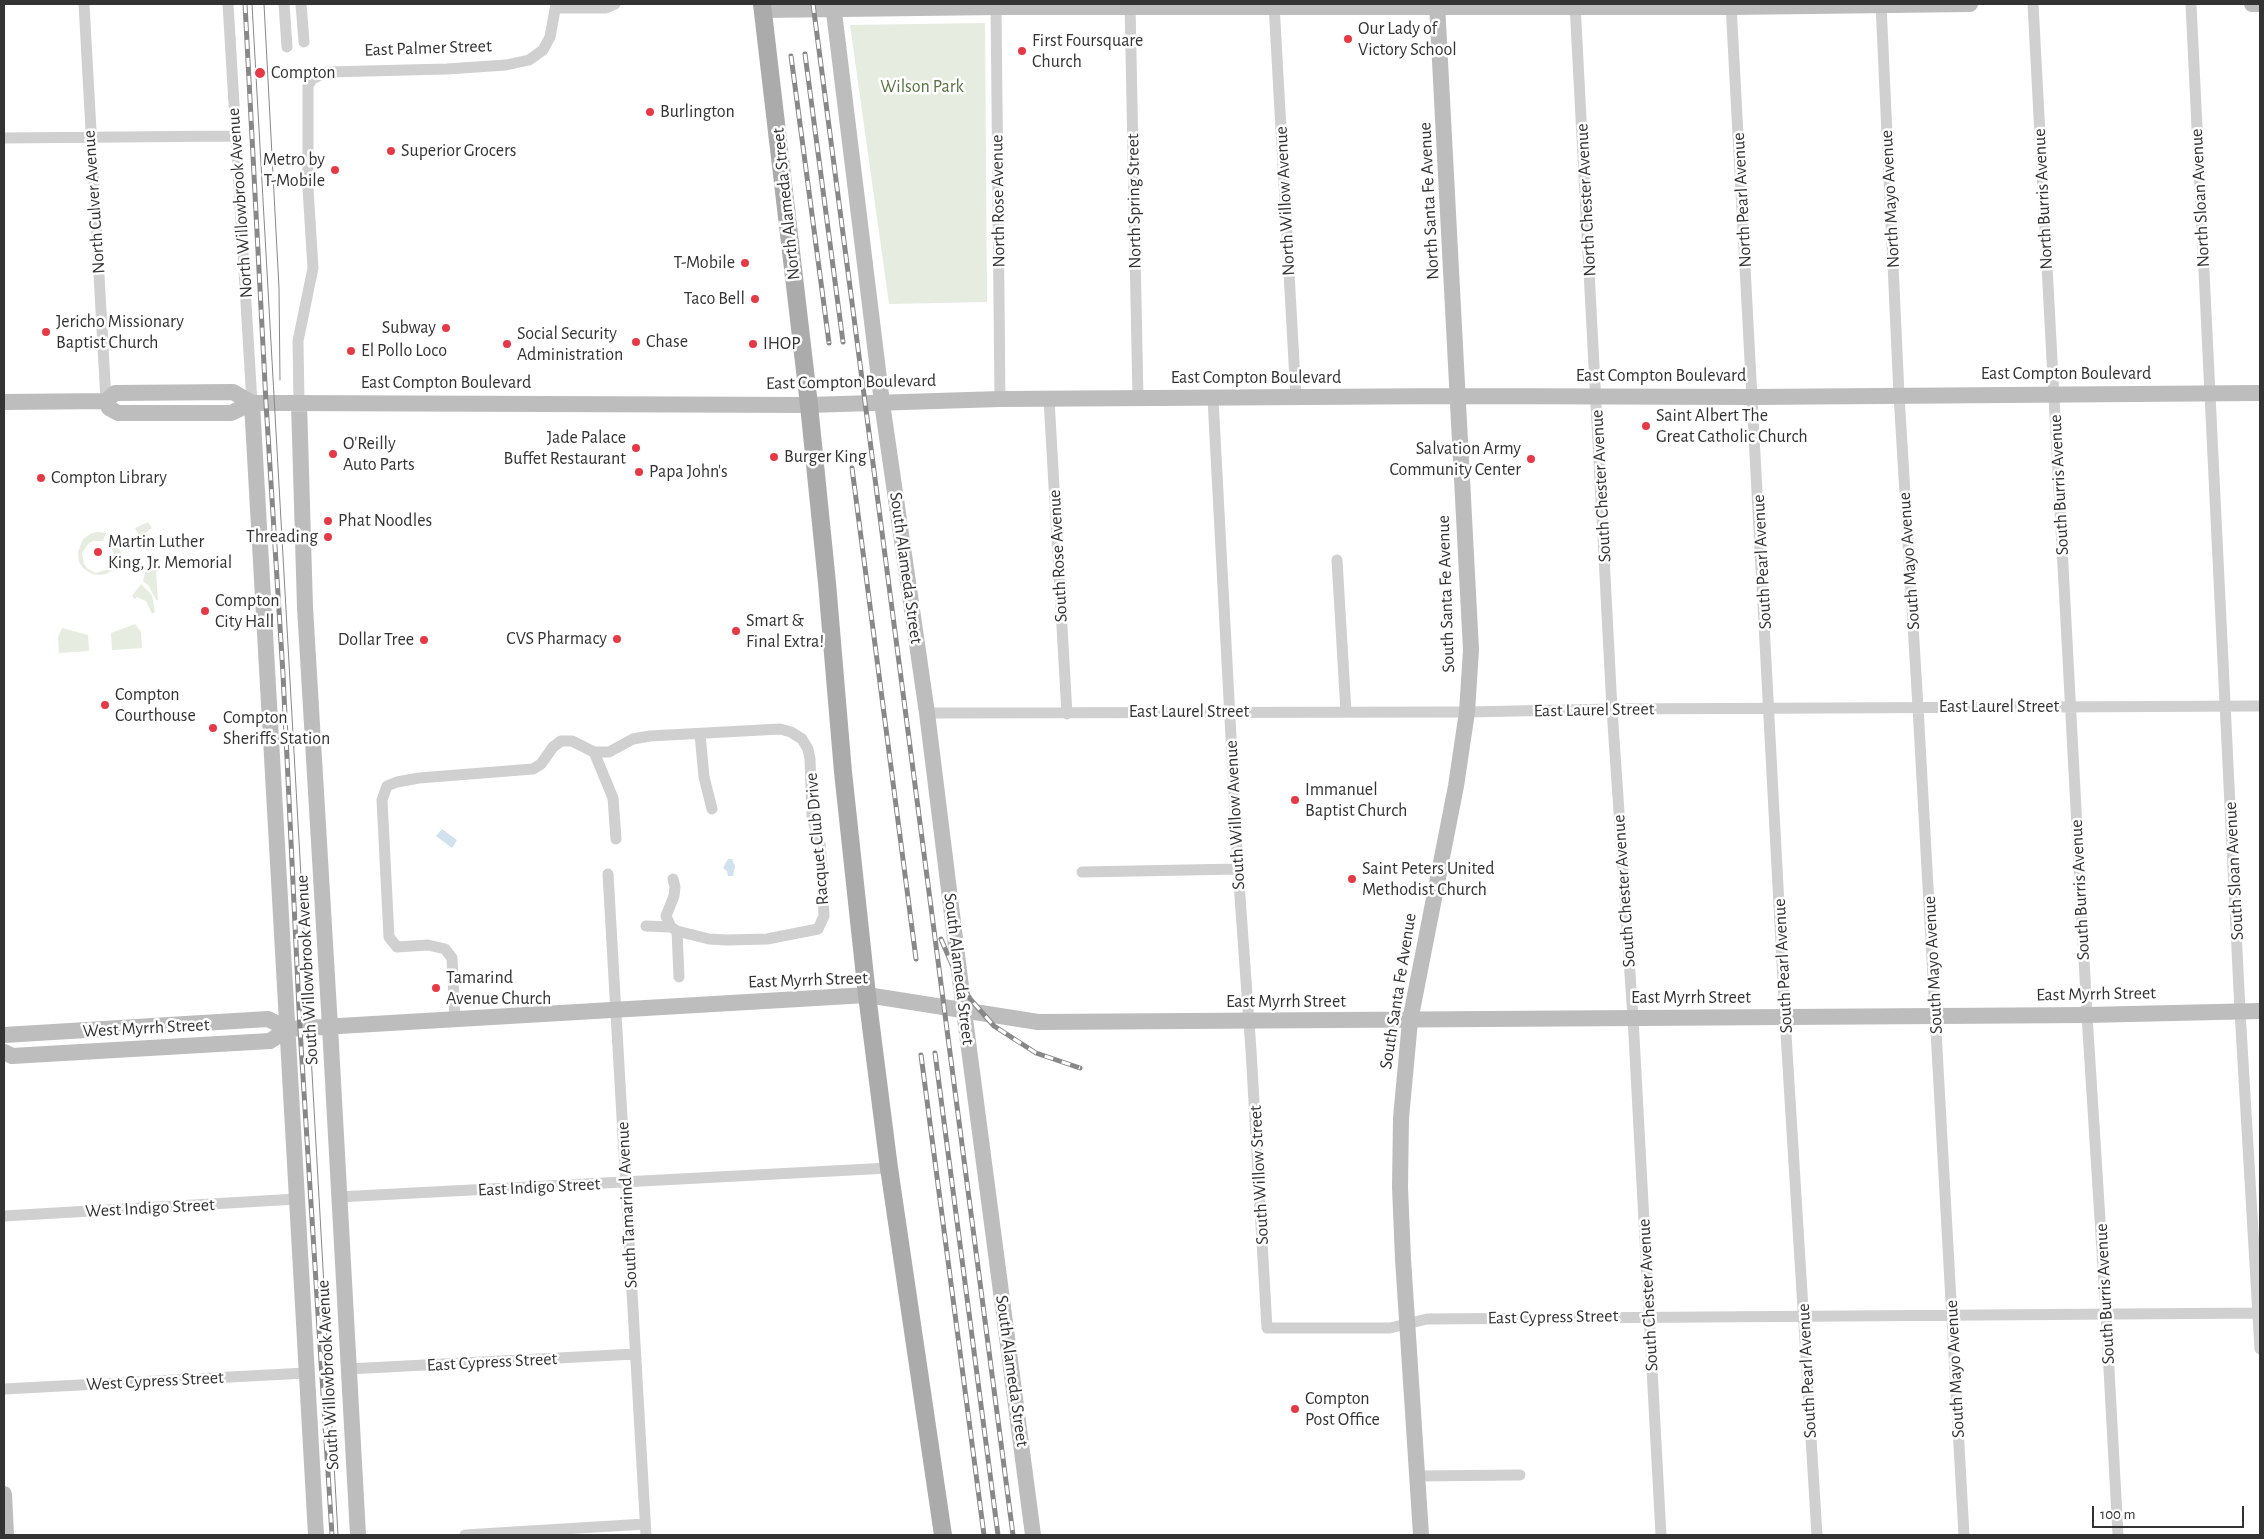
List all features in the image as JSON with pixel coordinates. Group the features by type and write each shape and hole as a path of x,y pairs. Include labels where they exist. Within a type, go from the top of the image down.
{"main road":[{"name":"North Alameda Street","path":"762,7 809,405"},
{"path":"809,405 843,772 867,996 889,1168 943,1535"}],"street":[{"name":"North Culver Avenue","path":"84,4 106,401"},
{"name":"North Willowbrook Avenue","path":"228,4 252,403"},
{"path":"284,4 287,47"},
{"path":"301,4 304,42"},
{"path":"556,6 606,8 615,4"},
{"name":"North Mayo Avenue","path":"1881,4 1899,395"},
{"path":"762,7 1970,4"},
{"name":"North Burris Avenue","path":"2033,4 2054,394"},
{"name":"North Sloan Avenue","path":"2191,4 2210,392"},
{"path":"2252,4 2260,4"},
{"name":"North Rose Avenue","path":"996,5 1000,399"},
{"name":"North Spring Street","path":"1130,5 1138,399"},
{"name":"North Santa Fe Avenue","path":"1437,5 1459,396"},
{"name":"North Chester Avenue","path":"1575,5 1597,396"},
{"name":"North Pearl Avenue","path":"1731,5 1753,397"},
{"name":"East Palmer Street","path":"299,403 298,341 313,268 308,189 308,86 312,78 327,72 506,65 529,60 543,50 550,37 556,6"},
{"path":"833,6 882,404"},
{"name":"North Willow Avenue","path":"1274,6 1296,398"},
{"path":"4,138 235,136"},
{"name":"South Sloan Avenue","path":"2210,392 2240,1011 2260,1349"},
{"name":"East Compton Boulevard","path":"252,403 809,405 1000,399 1459,396 1753,397 2260,393"},
{"name":"South Burris Avenue","path":"2054,394 2087,1015 2118,1535"},
{"name":"South Mayo Avenue","path":"1899,395 1936,1016 1964,1535"},
{"name":"South Santa Fe Avenue","path":"1421,1535 1400,1187 1401,1118 1410,1021 1456,786 1467,712 1471,650 1459,396"},
{"name":"South Chester Avenue","path":"1597,396 1612,709 1633,1018 1661,1535"},
{"name":"South Pearl Avenue","path":"1753,397 1785,1018 1817,1535"},
{"name":"South Willow Avenue","path":"1213,398 1238,869 1250,1022"},
{"name":"South Rose Avenue","path":"1049,399 1067,714"},
{"path":"4,402 106,401 109,408 118,413 231,413 252,403"},
{"name":"South Willowbrook Avenue","path":"252,403 316,1535"},
{"name":"South Willowbrook Avenue","path":"299,403 305,607 323,1027 338,1197 358,1535"},
{"name":"South Alameda Street","path":"882,404 927,713 964,1011 1034,1535"},
{"path":"1337,560 1346,712"},
{"name":"East Laurel Street","path":"927,713 1467,712 1612,709 2260,706"},
{"name":"Racquet Club Drive","path":"594,752 609,752 633,739 780,729 791,732 802,739 808,749 812,773 812,817 820,844 824,916 818,929 767,939 708,939 674,929 646,926"},
{"path":"700,734 704,777 712,809"},
{"path":"455,1020 452,958 446,950 428,945 396,947 389,937 382,800 387,786 419,778 533,770 541,764 552,747 561,741 572,741 594,752 613,798 616,839"},
{"path":"1082,872 1238,869"},
{"name":"South Tamarind Avenue","path":"608,874 646,1530"},
{"path":"673,879 675,887 674,896 666,916 674,929 679,977"},
{"name":"East Myrrh Street","path":"323,1027 867,996 1038,1022 1785,1018 2260,1011"},
{"name":"West Myrrh Street","path":"4,1035 268,1019 288,1029 323,1027"},
{"name":"South Willow Street","path":"1250,1022 1268,1328"},
{"name":"West Myrrh Street","path":"4,1052 12,1056 270,1041 288,1029"},
{"name":"East Indigo Street","path":"338,1197 889,1168"},
{"name":"West Indigo Street","path":"4,1216 297,1199"},
{"name":"East Cypress Street","path":"1268,1328 1390,1328 1427,1319 1649,1316 2259,1314"},
{"name":"East Cypress Street","path":"348,1369 636,1354"},
{"name":"West Cypress Street","path":"4,1389 306,1373"},
{"path":"1417,1476 1520,1475"},
{"path":"4,1494 6,1535"},
{"path":"465,1535 646,1530"}],"green space":[{"name":"Wilson Park","path":"985,23 987,302 889,304 850,25"},
{"path":"148,522 152,528 145,533 149,543 157,540 159,548 146,550 135,528"},
{"path":"92,533 106,533 103,541 93,541 88,544 82,553 84,564 87,568 95,573 109,569 115,557 111,547 117,541 121,552 121,559 115,569 106,574 99,575 92,574 83,568 79,562 78,552 83,539"},
{"path":"147,565 160,566 160,570 156,572 158,600 156,600 149,586 143,581"},
{"path":"141,584 152,595 155,612 152,614 146,601 137,597 135,599 132,596"},
{"path":"135,624 141,632 142,648 112,650 111,633"},
{"path":"62,628 88,635 89,651 59,653 58,637"}],"water":[{"path":"442,829 457,840 452,848 436,836"},
{"path":"728,859 732,859 735,866 733,876 728,876 727,871 723,868"}],"tram line":[{"path":"252,4 338,1535"},
{"path":"264,4 279,288 280,380"}],"railway":[{"path":"245,4 266,403 283,674 300,1029 332,1535"},
{"path":"813,4 1013,1535"},
{"path":"805,54 843,342"},
{"path":"791,56 829,343"},
{"path":"852,468 916,959"},
{"path":"941,939 960,983 971,1000 994,1026 1036,1053 1080,1068"},
{"path":"935,1053 998,1535"},
{"path":"921,1055 984,1535"}],"place":[{"name":"Our Lady of Victory School","path":"1348,39"},
{"name":"First Foursquare Church","path":"1022,51"},
{"name":"Compton","path":"260,73"},
{"name":"Burlington","path":"650,112"},
{"name":"Superior Grocers","path":"391,151"},
{"name":"Metro by T-Mobile","path":"335,170"},
{"name":"T-Mobile","path":"745,263"},
{"name":"Taco Bell","path":"755,299"},
{"name":"Subway","path":"446,328"},
{"name":"Jericho Missionary Baptist Church","path":"46,332"},
{"name":"Chase","path":"636,342"},
{"name":"Social Security Administration","path":"507,344"},
{"name":"IHOP","path":"753,344"},
{"name":"El Pollo Loco","path":"351,351"},
{"name":"Saint Albert The Great Catholic Church","path":"1646,426"},
{"name":"Jade Palace Buffet Restaurant","path":"636,448"},
{"name":"O'Reilly Auto Parts","path":"333,454"},
{"name":"Burger King","path":"774,457"},
{"name":"Salvation Army Community Center","path":"1531,459"},
{"name":"Papa John's","path":"639,472"},
{"name":"Compton Library","path":"41,478"},
{"name":"Phat Noodles","path":"328,521"},
{"name":"Threading","path":"328,537"},
{"name":"Martin Luther King, Jr. Memorial","path":"98,552"},
{"name":"Compton City Hall","path":"205,611"},
{"name":"Smart & Final Extra!","path":"736,631"},
{"name":"CVS Pharmacy","path":"617,639"},
{"name":"Dollar Tree","path":"424,640"},
{"name":"Compton Courthouse","path":"105,705"},
{"name":"Compton Sheriffs Station","path":"213,728"},
{"name":"Immanuel Baptist Church","path":"1295,800"},
{"name":"Saint Peters United Methodist Church","path":"1352,879"},
{"name":"Tamarind Avenue Church","path":"436,988"},
{"name":"Compton Post Office","path":"1295,1409"}]}
